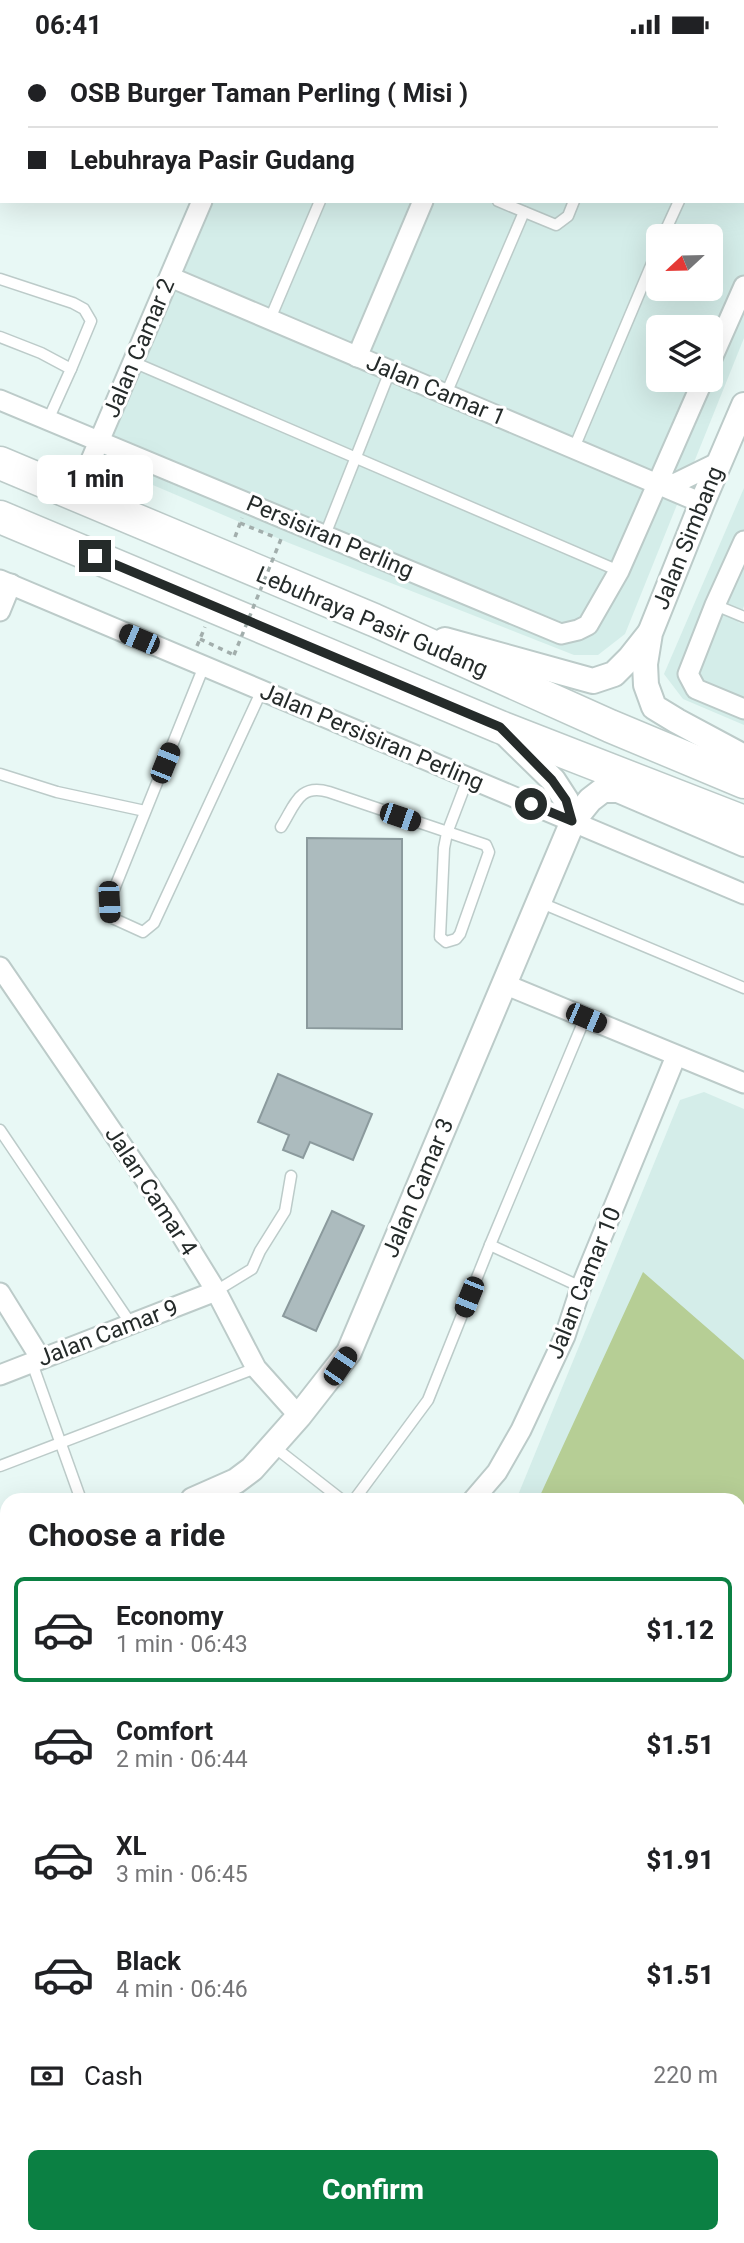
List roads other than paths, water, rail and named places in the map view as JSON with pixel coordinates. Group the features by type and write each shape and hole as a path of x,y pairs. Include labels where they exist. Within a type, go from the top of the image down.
{"highway":[{"name":"Lebuhraya Pasir Gudang","path":"0,463 374,620 610,726 744,782"},
{"name":"Lebuhraya Pasir Gudang","path":"0,517 500,727 744,823"},
{"path":"610,726 744,767"},
{"path":"708,807 744,841"}],"street":[{"name":"Jalan Camar 2","path":"76,495 201,203"},
{"path":"357,357 422,203"},
{"name":"Jalan Camar 1","path":"170,277 702,503"},
{"path":"723,334 744,286"},
{"path":"619,571 698,392"},
{"name":"Persisiran Perling","path":"0,400 561,634 588,625 619,571"},
{"name":"Jalan Simbang","path":"650,633 744,405"},
{"path":"658,484 676,483 719,462"},
{"path":"658,484 677,503 686,517 690,534"},
{"path":"744,541 688,674 696,689 744,709"},
{"path":"0,611 5,582"},
{"name":"Jalan Persisiran Perling","path":"5,582 744,894"},
{"path":"374,620 593,681 614,674 650,633"},
{"path":"650,633 645,664 646,685 654,707 744,757"},
{"path":"500,727 552,780 566,800 572,821"},
{"path":"572,821 590,800 603,790 618,790 744,841"},
{"name":"Jalan Camar 3","path":"208,1493 236,1481 252,1469 299,1416 349,1352 572,821"},
{"name":"Jalan Camar 4","path":"0,967 166,1210 216,1291 256,1368 299,1416"},
{"path":"504,984 744,1083"},
{"name":"Jalan Camar 10","path":"479,1493 497,1472 521,1430 565,1336 581,1287 676,1056"},
{"name":"Jalan Camar 9","path":"0,1375 216,1291"},
{"path":"0,1293 37,1361"}],"lane":[{"path":"270,320 319,203"},
{"path":"503,203 556,225 568,216 573,203"},
{"path":"668,224 678,203"},
{"path":"446,394 524,212"},
{"path":"574,448 646,276"},
{"path":"0,279 73,303 84,309 91,321 48,421"},
{"path":"0,337 41,353 71,369"},
{"path":"133,362 619,571"},
{"path":"325,535 390,371"},
{"path":"715,605 744,617"},
{"path":"204,666 109,902 110,916 143,932 154,923 262,690"},
{"path":"0,774 57,792 145,811"},
{"path":"281,827 300,796 305,791 316,789 447,833 486,845 489,852 460,934 456,939 446,942 440,937 444,848 447,833 468,778"},
{"path":"538,902 744,988"},
{"path":"359,1493 428,1400 586,1018"},
{"path":"0,1129 131,1324"},
{"path":"216,1291 252,1269 285,1211 291,1177"},
{"path":"490,1245 581,1287"},
{"path":"37,1361 60,1443 78,1493"},
{"path":"0,1466 256,1368"},
{"path":"273,1445 333,1493"}]}
